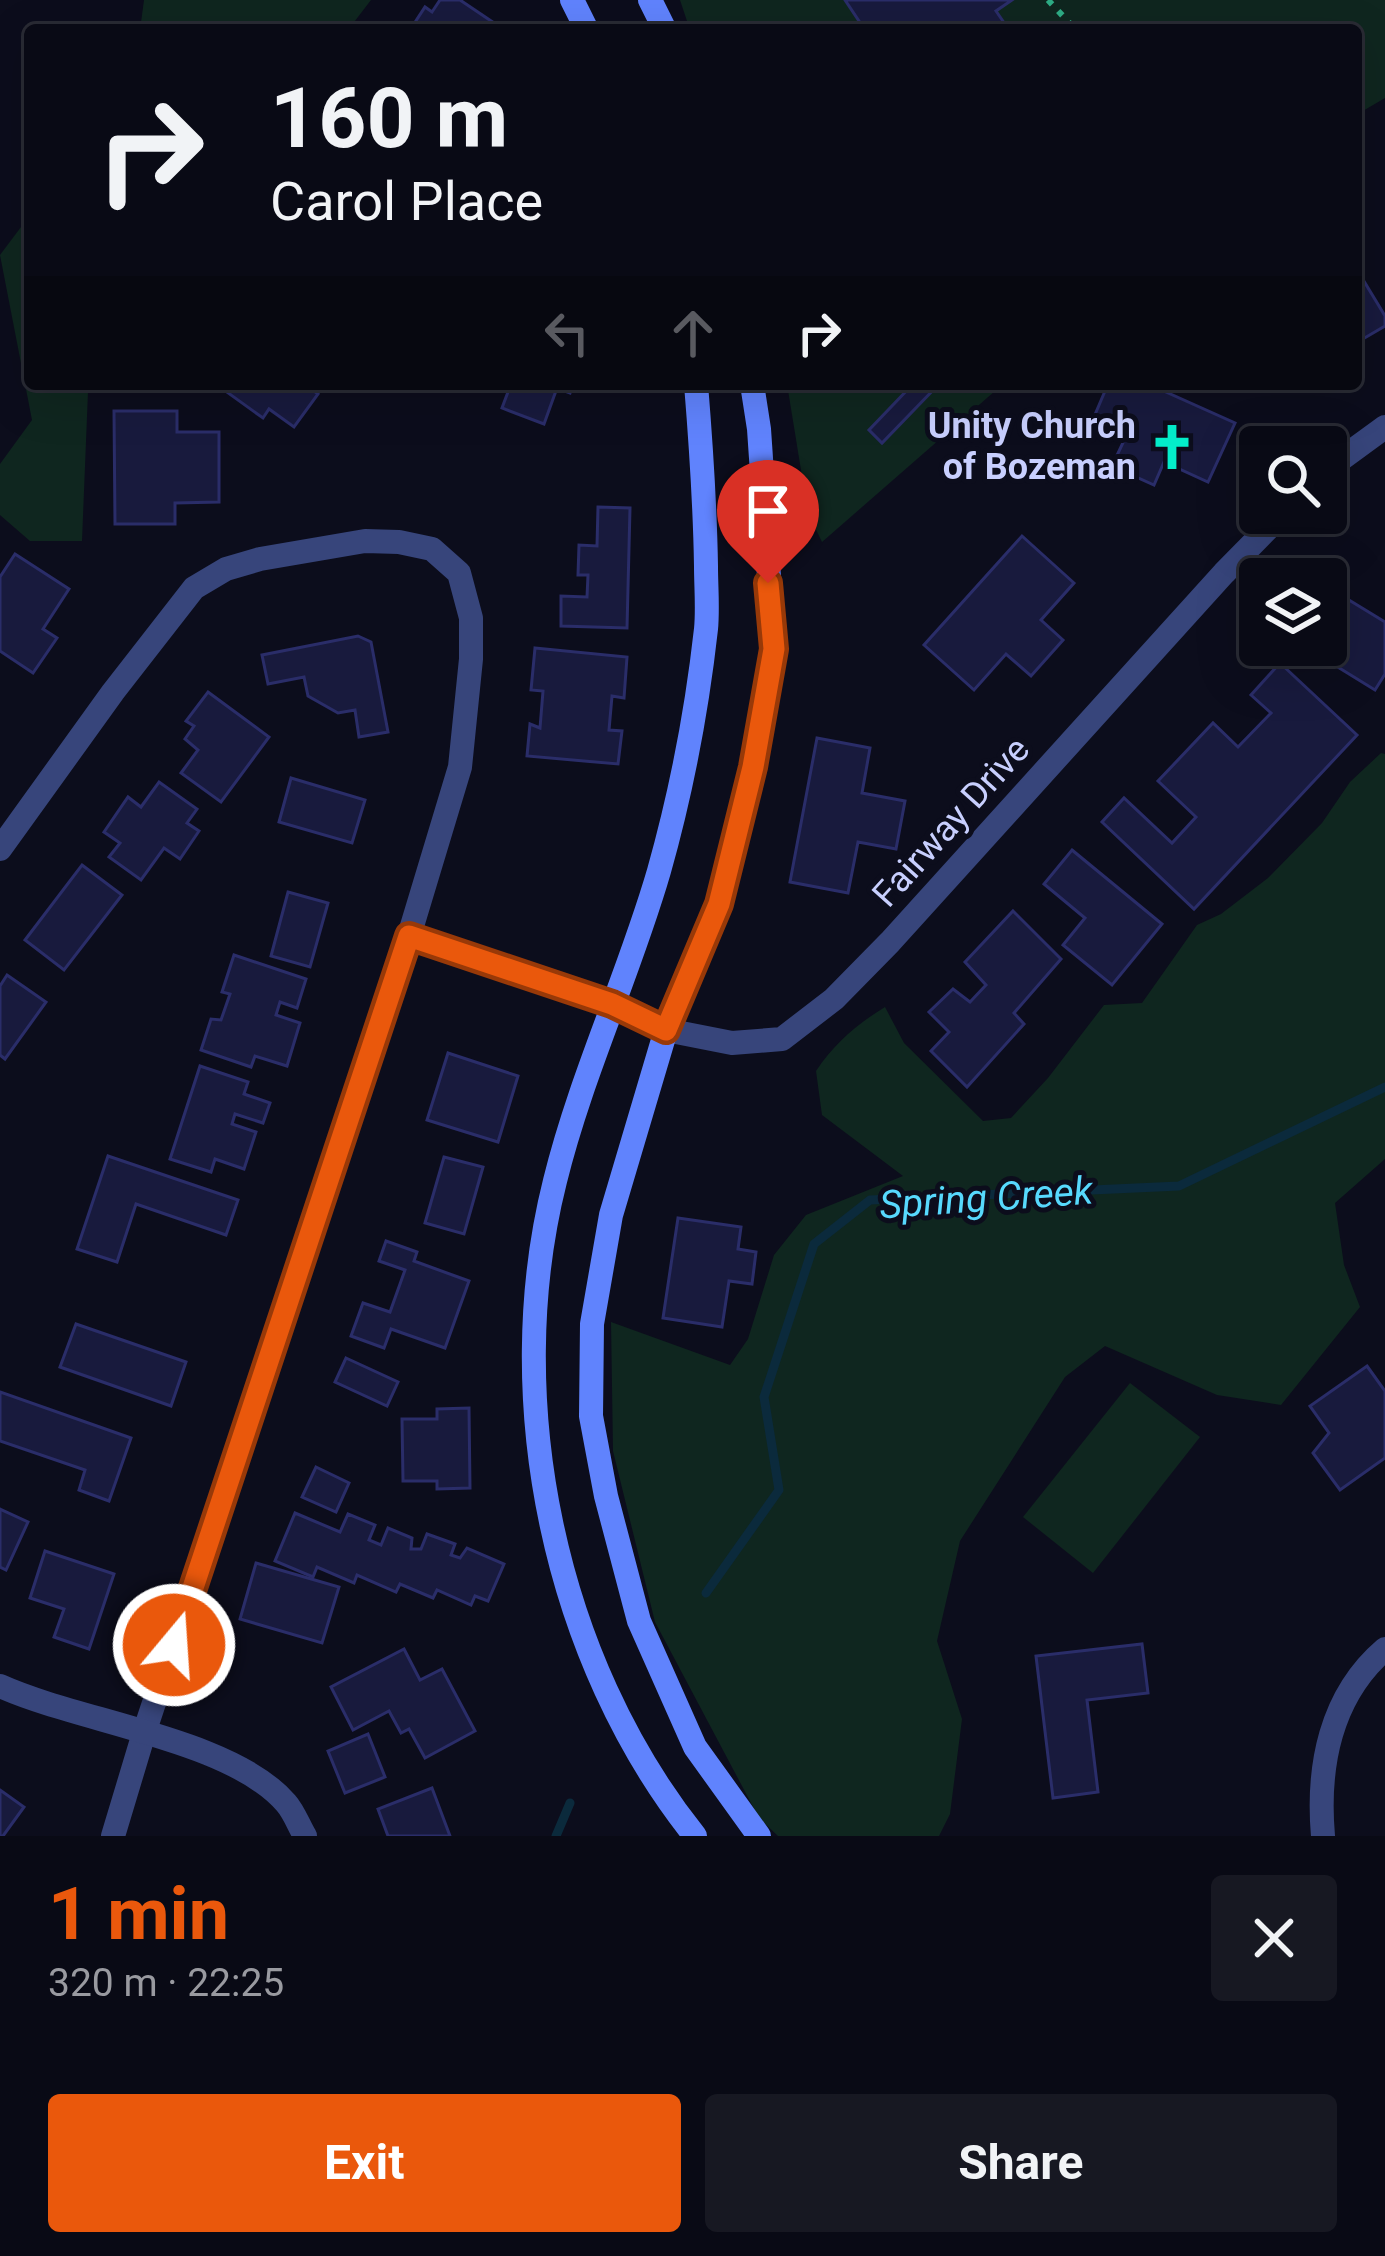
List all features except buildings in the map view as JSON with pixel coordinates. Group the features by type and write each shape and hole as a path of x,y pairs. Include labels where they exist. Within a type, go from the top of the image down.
{"main road":[{"path":"695,1836 626,1732 594,1663 571,1596 536,1433 534,1356 538,1263 555,1180 658,871 687,743 706,626 705,485 697,390"},
{"path":"753,390 774,649 753,767 719,904 666,1030 611,1215 592,1324 591,1416 606,1496 639,1621 695,1747 759,1836"}],"street":[{"path":"1347,455 1385,427"},
{"name":"Fairway Drive","path":"409,936 612,1004 666,1030 732,1043 782,1039 834,999 905,926 1263,534"},
{"path":"0,849 194,589 226,569 364,541 432,549 459,573 471,618 460,767 409,936 112,1836"},
{"path":"1323,1836 1320,1800 1335,1720 1352,1685 1385,1648"},
{"path":"0,1686 210,1754 255,1778 286,1803 305,1836"}],"path":[{"path":"1048,0 1070,24"}],"green space":[{"path":"144,0 371,0 353,24 141,24"},
{"path":"680,0 1385,0 1385,98 1362,111 1362,24 688,24"},
{"path":"24,223 24,379 0,255"},
{"path":"26,390 96,390 88,392 82,541 30,541 0,515 0,464 32,420"},
{"path":"788,390 996,390 822,542 808,513"},
{"path":"1385,754 1385,1159 1335,1203 1344,1265 1360,1307 1281,1405 1217,1395 1105,1346 1065,1377 960,1541 937,1641 962,1719 950,1814 939,1836 778,1836 759,1818 655,1622 613,1451 611,1322 730,1365 748,1339 774,1255 806,1215 903,1176 822,1115 816,1071 847,1035 885,1007 904,1043 983,1121 1011,1118 1104,1005 1142,1003 1197,925 1221,914 1268,878"},
{"path":"1130,1383 1200,1437 1093,1573 1023,1517"}],"waterway":[{"name":"Spring Creek","path":"706,1593 779,1490 764,1397 814,1244 870,1200 1179,1186 1385,1087"},
{"name":"Spring Creek","path":"556,1836 570,1803"}],"place":[{"name":"Unity Church of Bozeman","path":"1172,447"}],"route":[{"path":"174,1645 409,936 612,1004 666,1030 719,904 753,767 774,649 768,583"}]}
